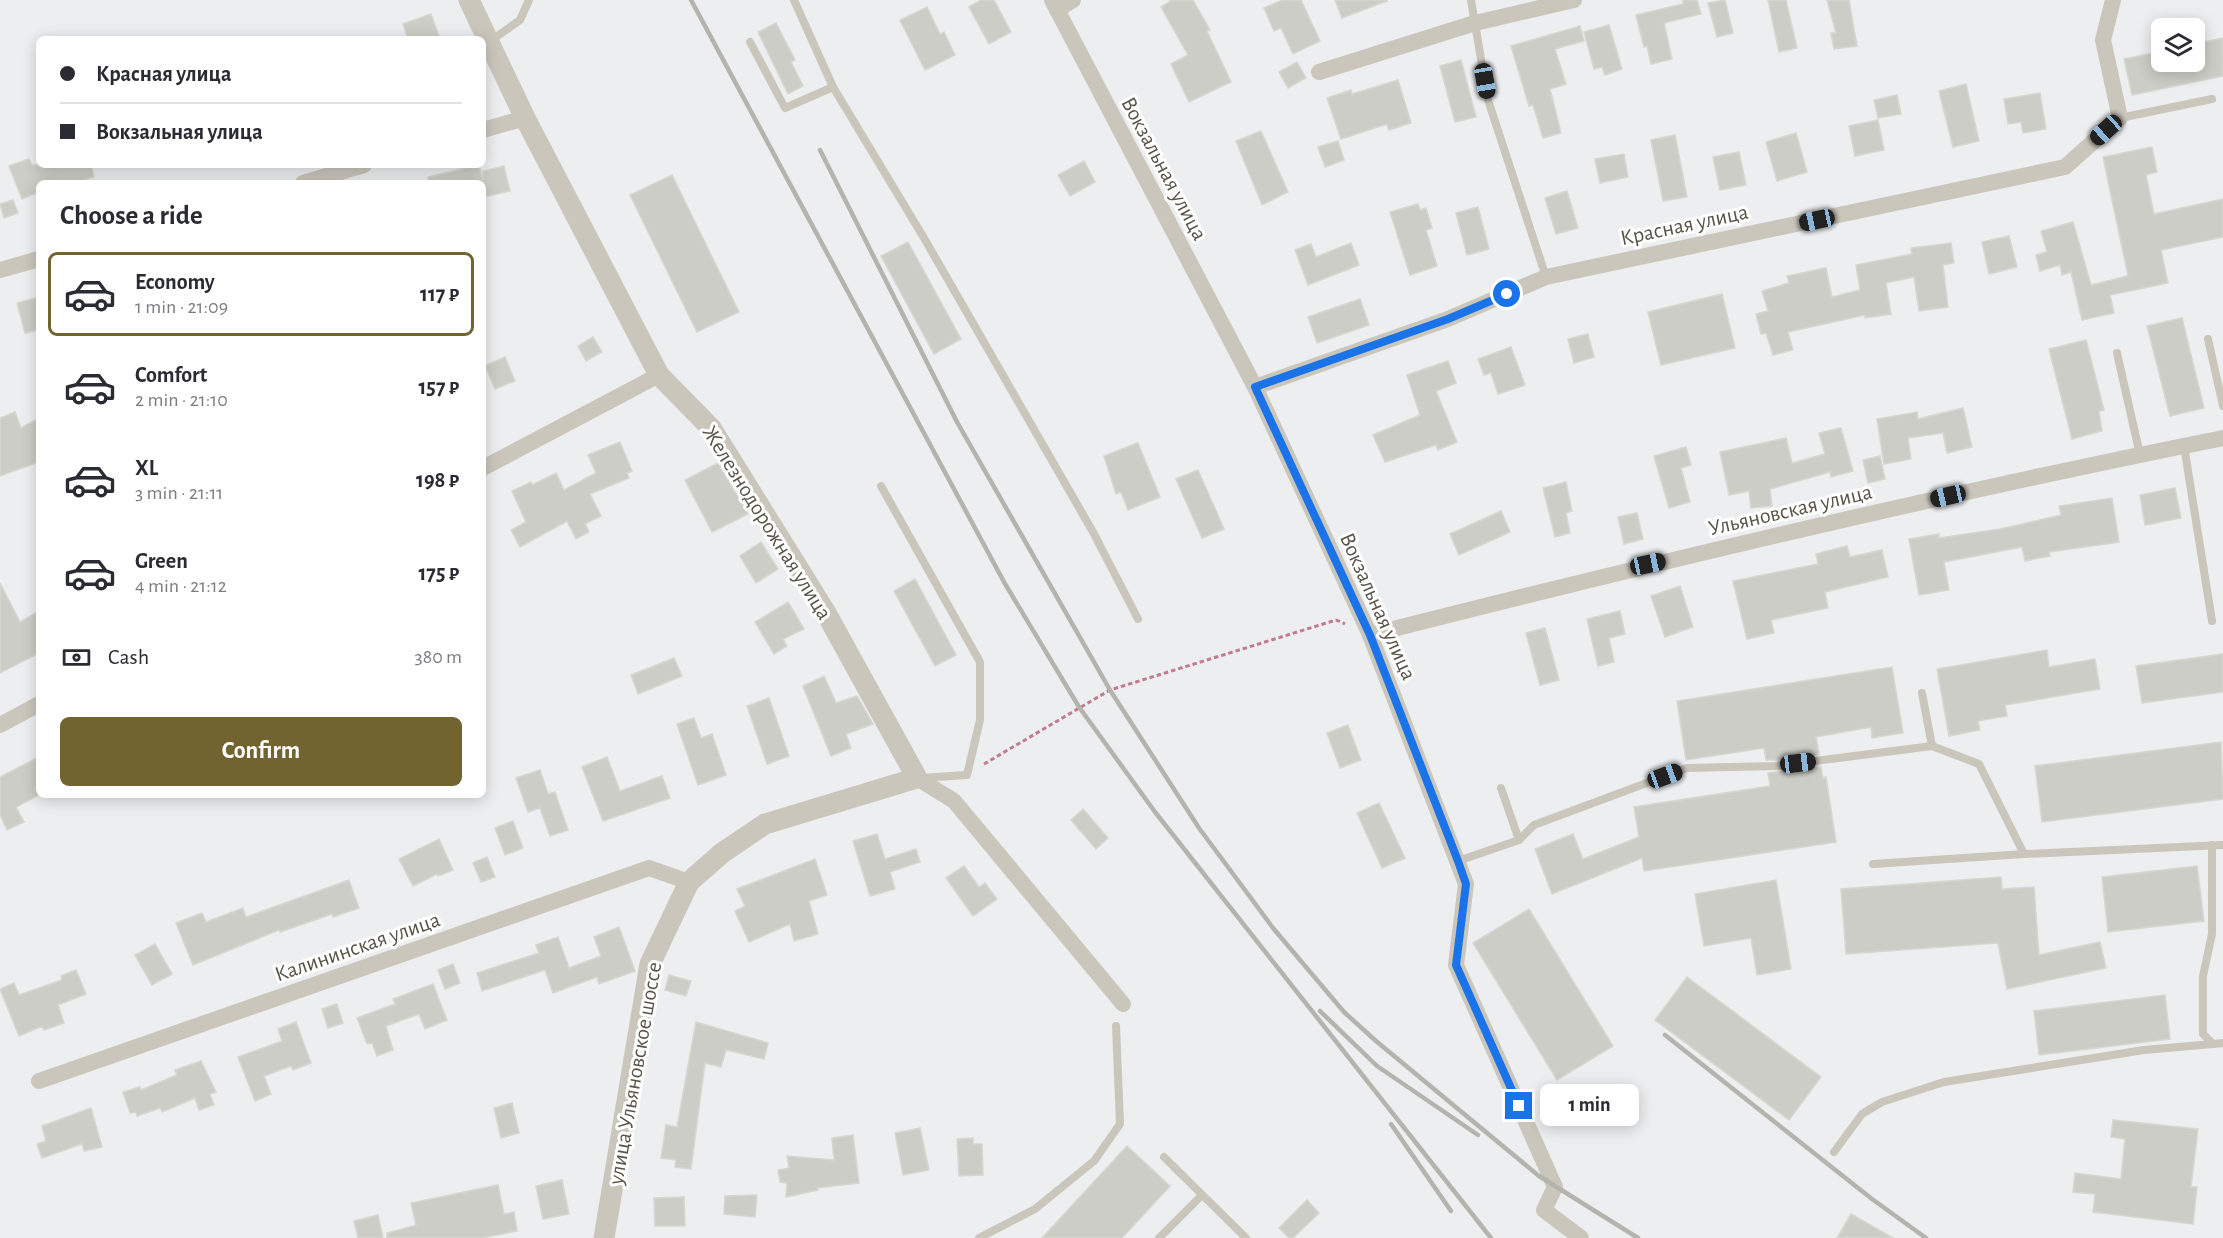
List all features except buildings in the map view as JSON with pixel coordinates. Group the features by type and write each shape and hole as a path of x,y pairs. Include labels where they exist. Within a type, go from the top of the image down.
{"street":[{"name":"Железнодорожная улица","path":"469,0 525,118 659,375 711,428 826,613 917,778 954,801 1122,1004"},
{"path":"1054,5 1074,0"},
{"path":"1319,72 1475,23 1574,0"},
{"path":"2113,0 2103,39 2120,118"},
{"name":"Вокзальная улица","path":"1054,5 1255,387 1370,635 1466,884 1456,965 1555,1187 1544,1210 1581,1238"},
{"path":"486,129 525,118"},
{"name":"Красная улица","path":"1255,387 1448,319 1546,277 2065,168 2120,118"},
{"path":"313,180 354,168"},
{"path":"0,270 36,260"},
{"path":"486,466 659,375"},
{"name":"Ульяновская улица","path":"1370,635 1626,570 2140,454 2223,438"},
{"path":"0,725 36,706"},
{"name":"улица Ульяновское шоссе","path":"604,1238 650,964 689,882 722,853 765,824 917,778"},
{"name":"Калининская улица","path":"39,1081 649,868 689,882"}],"lane":[{"path":"489,42 520,20 528,0"},
{"path":"794,0 833,87 1075,502 1138,619"},
{"path":"1471,0 1488,100 1546,277"},
{"path":"750,42 786,108 833,87"},
{"path":"2120,118 2212,99"},
{"path":"2208,339 2223,406"},
{"path":"2117,353 2140,454"},
{"path":"2184,446 2212,621"},
{"path":"881,486 980,662 980,720 967,774 917,778"},
{"path":"1922,693 1932,746"},
{"path":"1458,861 1520,840 1534,825 1687,768 1776,766 1932,746 1979,764 2024,854"},
{"path":"1501,788 1520,840"},
{"path":"2212,845 2212,934 2203,976 2203,1034 2213,1044"},
{"path":"1873,864 2024,854 2223,845"},
{"path":"979,1238 1035,1209 1094,1161 1120,1124 1116,1026"},
{"path":"1834,1152 1862,1114 1882,1102 1944,1082 2144,1050 2223,1043"},
{"path":"1164,1157 1246,1238"},
{"path":"1159,1238 1202,1195"}],"path":[{"path":"967,774 1110,690 1336,620 1370,635"}],"railway":[{"path":"691,0 1004,582 1079,707 1155,812 1491,1238"},
{"path":"820,150 957,422 1110,690 1199,828 1273,928 1344,1012 1376,1041 1539,1176 1638,1238"},
{"path":"1320,1011 1377,1066 1478,1135"},
{"path":"1665,1035 1872,1199 1926,1238"},
{"path":"1391,1124 1451,1211"}],"route":[{"path":"1507,294 1448,319 1255,387 1370,635 1458,861 1466,884 1456,965 1519,1106"}]}
